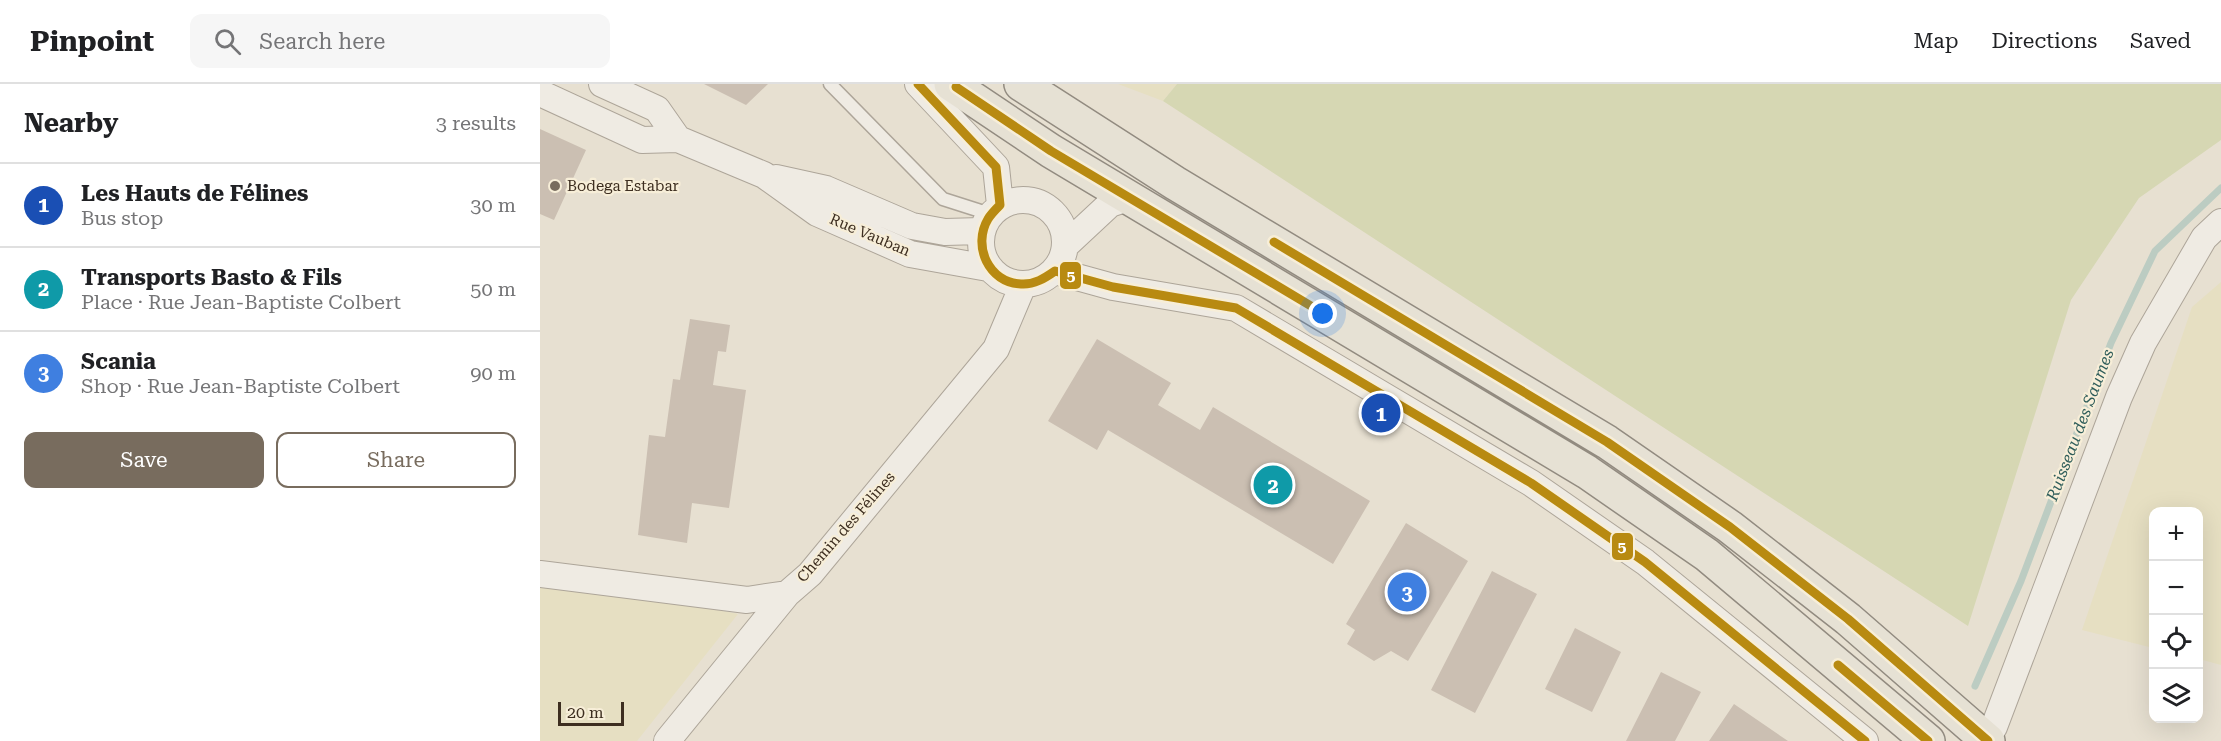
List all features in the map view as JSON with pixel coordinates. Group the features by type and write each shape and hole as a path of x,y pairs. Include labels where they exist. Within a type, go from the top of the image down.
{"main road":[{"path":"951,84 1051,151 1587,472 1707,555 1928,741"},
{"path":"1021,84 1175,183 1607,442 1730,527 1848,619 1987,740"}],"street":[{"path":"602,84 657,109 678,139"},
{"path":"918,84 996,167 990,217 981,250 988,268 1004,280 1023,285 1041,281 1055,271 1063,259 1066,245 1061,220 1042,203 1013,201 990,217"},
{"name":"Rue Vauban","path":"540,93 642,140 678,139 764,175 826,189 912,226 945,232 990,217"},
{"name":"Rue Vauban","path":"764,175 817,213 910,254 988,268"},
{"path":"1066,245 1110,204 1131,197"},
{"path":"1987,740 1994,727 2119,397 2143,343 2204,238 2221,222"},
{"path":"1055,271 1113,286 1236,308 1531,483 1645,562 1865,741"},
{"name":"Chemin des Félines","path":"540,574 747,600 788,594 810,574 996,349 1023,285"},
{"path":"668,741 788,594"}],"lane":[{"path":"830,84 943,199 990,217"}],"shaded area":[{"path":"1118,84 1177,84 1163,101"},
{"path":"2221,282 2221,665 2203,660 2203,507 2149,507 2149,647 2082,630 2192,307"},
{"path":"540,573 738,614 637,741 540,741"}],"green space":[{"path":"1177,84 2221,84 2221,140 2139,198 2071,300 1968,626 1163,101"}],"building":[{"path":"704,84 768,84 746,105"},
{"name":"Bodega Estabar","path":"540,129 586,150 554,220 540,214"},
{"path":"690,319 730,325 726,352 718,351 713,385 746,390 729,508 692,503 687,543 638,535 649,435 665,437 673,379 680,380"},
{"path":"1097,339 1171,383 1158,405 1200,430 1213,407 1370,501 1333,564 1108,430 1097,450 1048,421"},
{"path":"1406,523 1468,561 1408,661 1391,651 1374,661 1347,644 1355,630 1346,624"},
{"path":"1492,571 1537,594 1475,713 1431,690"},
{"path":"1575,628 1621,652 1592,712 1545,689"},
{"path":"1661,672 1701,692 1675,741 1626,741"},
{"path":"1734,704 1788,741 1709,741"}],"waterway":[{"name":"Ruisseau des Saumes","path":"1975,686 2021,581 2111,343 2155,251 2221,188"}],"transit line":[{"name":"5","path":"918,84 996,167 1000,205 988,219 982,240 986,261 1000,277 1010,282 1026,284 1055,271 1113,287 1236,308 1531,483 1645,562 1865,741"},
{"name":"5","path":"956,87 1051,151 1311,306"},
{"name":"5","path":"1274,242 1607,442 1730,527 1848,619 1988,741"},
{"name":"5","path":"1838,665 1928,741"}],"place":[{"name":"Bodega Estabar","path":"555,186"},
{"name":"Les Hauts de Félines","path":"1381,413"},
{"name":"Transports Basto & Fils","path":"1273,485"},
{"name":"Scania","path":"1407,592"}]}
